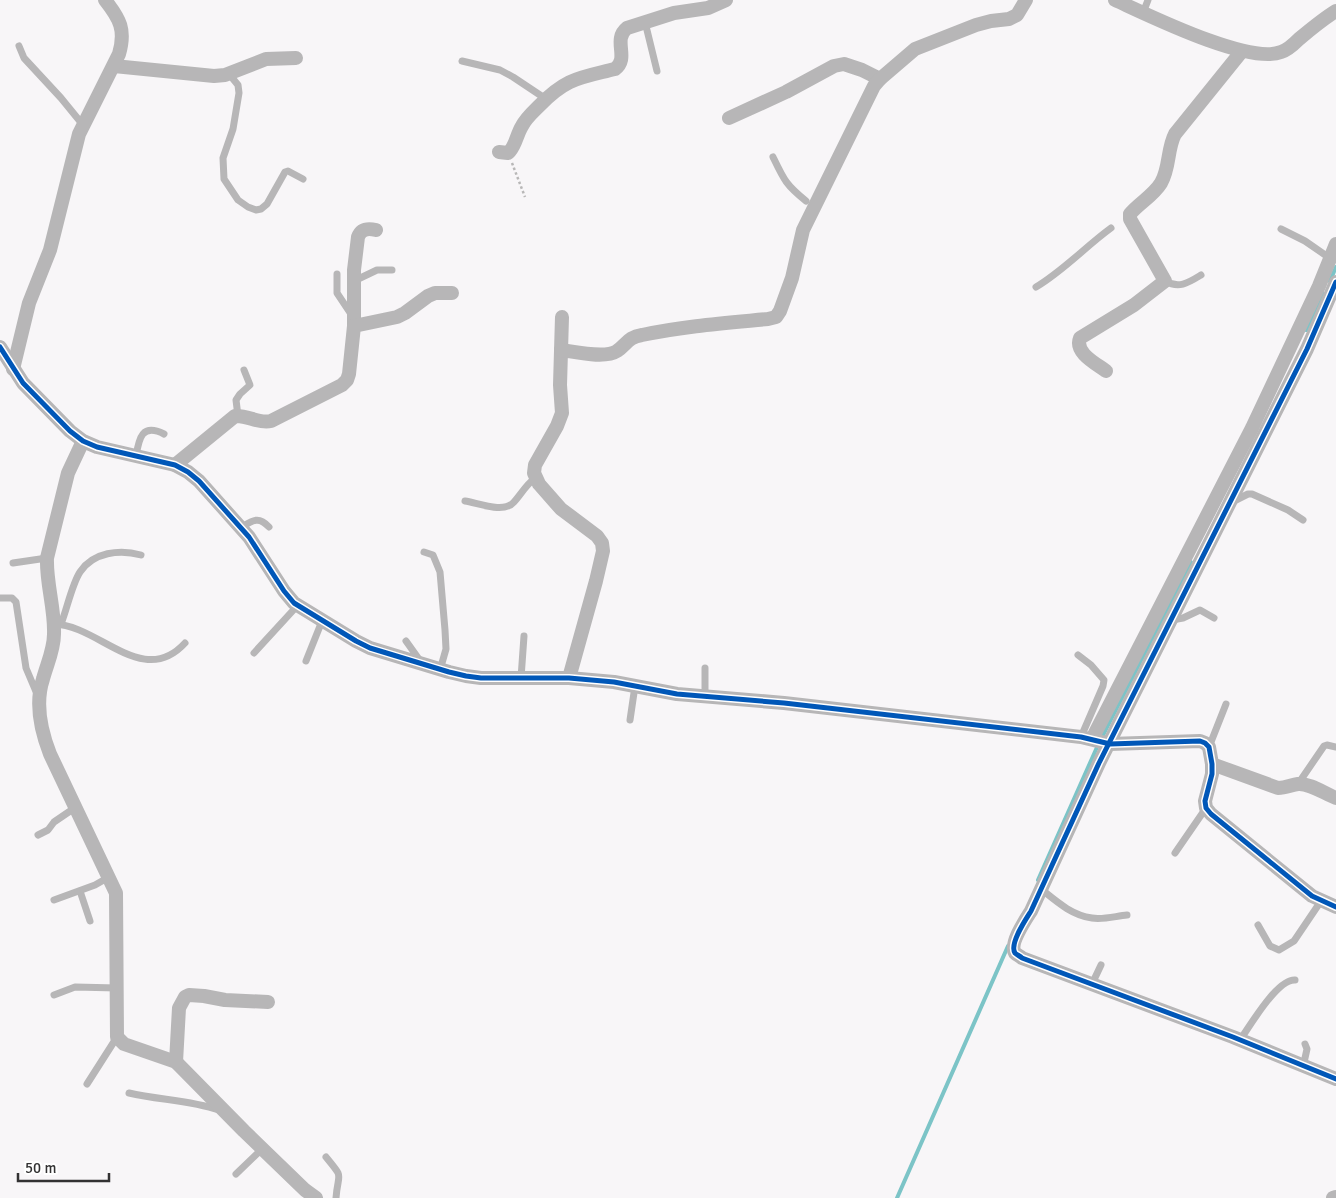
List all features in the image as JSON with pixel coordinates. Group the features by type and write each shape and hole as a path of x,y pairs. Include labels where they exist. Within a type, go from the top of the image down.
{"street":[{"path":"13,369 29,303 50,250 83,125 120,54 123,42 122,29 116,14 105,0"},
{"path":"504,152 512,149 528,118 563,84 614,69 620,65 622,60 620,37 626,28 674,13 708,8 726,0"},
{"path":"561,350 610,355 636,336 669,329 768,320 776,317 792,278 810,204 880,78 916,49 976,25 1009,19 1017,15 1026,0"},
{"path":"1116,0 1146,6 1185,32 1242,51 1261,55 1280,53 1336,11"},
{"path":"1106,371 1087,358 1079,348 1078,342 1080,338 1134,305 1165,281 1130,219 1125,218 1161,183 1165,174 1171,141 1175,134 1242,51"},
{"path":"114,66 214,76 229,73 266,59 296,58"},
{"path":"729,118 786,92 834,66 844,64 880,78"},
{"path":"175,466 232,418 238,416 259,422 271,421 342,385 347,380 350,374 354,322 354,281 358,237 360,232 364,230 376,230"},
{"path":"1336,244 1320,286 1252,428 1096,741 1099,763 1041,889 1014,942 1015,952 1022,958 1240,1040 1336,1080"},
{"path":"1096,741 1169,621 1307,349 1336,282"},
{"path":"354,322 397,317 428,296 435,293 452,292"},
{"path":"562,317 560,385 562,413 557,426 535,465 535,478 561,509 597,536 602,543 603,551 569,678"},
{"path":"0,347 24,383 70,431 83,441 97,447 175,466 188,472 199,481 242,527 284,591 298,605 356,642 370,648 440,670 481,678 569,678 614,682 677,694 784,703 1096,741 1200,741 1209,747 1212,764 1212,774 1205,801 1206,808 1312,896 1336,908"},
{"path":"83,441 68,473 47,558 46,568 58,624 54,644 42,680 40,701 41,723 43,737 50,754 109,877 118,901 117,1037 124,1044 176,1062 262,1149 316,1198"},
{"path":"1212,764 1278,788 1286,788 1298,784 1306,785 1336,798"},
{"path":"176,1062 179,1008 185,997 204,996 225,1000 268,1002"}],"lane":[{"path":"645,22 657,71"},
{"path":"19,46 24,58 83,125"},
{"path":"462,61 500,70 546,99"},
{"path":"229,73 238,85 239,93 233,129 223,158 222,168 224,180 230,190 238,200 248,207 261,210 267,204 285,172 288,171 303,179"},
{"path":"773,158 784,181 810,204"},
{"path":"1036,287 1058,273 1093,241 1111,228"},
{"path":"1281,228 1305,241 1331,259"},
{"path":"354,281 377,270 392,270"},
{"path":"337,274 336,289 338,297 354,322"},
{"path":"1165,281 1178,286 1201,275"},
{"path":"238,416 236,400 250,385 244,370"},
{"path":"136,456 139,440 142,435 150,430 157,430 164,434"},
{"path":"465,501 506,507 512,504 525,487 535,478"},
{"path":"1229,504 1248,494 1252,494 1288,510 1303,520"},
{"path":"242,527 257,519 262,520 269,527"},
{"path":"141,555 125,552 105,554 86,565 76,580 58,624 75,628 128,654 148,660 156,660 172,655 186,643"},
{"path":"424,552 433,555 440,572 446,649 440,670"},
{"path":"13,563 47,558"},
{"path":"0,598 12,598 16,602 26,668 40,701"},
{"path":"254,653 298,605"},
{"path":"1169,621 1183,618 1200,610 1214,618"},
{"path":"306,661 322,621"},
{"path":"521,678 524,636"},
{"path":"406,641 422,664"},
{"path":"1078,655 1104,680 1096,741"},
{"path":"705,668 706,697"},
{"path":"630,720 634,686"},
{"path":"1209,747 1226,704"},
{"path":"1298,784 1324,746 1336,747"},
{"path":"38,835 48,830 54,822 76,807"},
{"path":"1176,853 1206,808"},
{"path":"54,900 80,891 109,877"},
{"path":"1041,889 1064,907 1092,918 1127,915"},
{"path":"80,891 90,921"},
{"path":"1258,925 1270,946 1279,950 1294,941 1321,901"},
{"path":"1092,984 1101,965"},
{"path":"1240,1040 1277,990 1285,982 1295,980"},
{"path":"54,995 75,987 117,988"},
{"path":"88,1084 117,1037"},
{"path":"1303,1067 1307,1049 1305,1044"},
{"path":"129,1093 156,1099 190,1103 226,1113"},
{"path":"236,1174 262,1149"},
{"path":"326,1157 339,1172 340,1178 336,1198"}],"path":[{"path":"504,152 525,197"}],"waterway":[{"path":"1330,281 1336,267"},
{"path":"1306,330 1324,294"},
{"path":"1101,739 1191,562"},
{"path":"1038,880 1098,745"},
{"path":"897,1198 1008,946"}],"cycle path":[{"path":"1336,282 1307,349 1099,763 1014,944 1015,953 1022,958 1233,1037 1336,1079"},
{"path":"0,347 23,383 70,431 83,441 97,447 175,465 188,472 199,481 249,537 284,591 294,603 370,648 449,672 481,678 569,678 614,682 677,694 784,703 1081,737 1110,744 1200,741 1209,747 1212,764 1212,774 1205,801 1206,808 1312,896 1336,907"}]}
